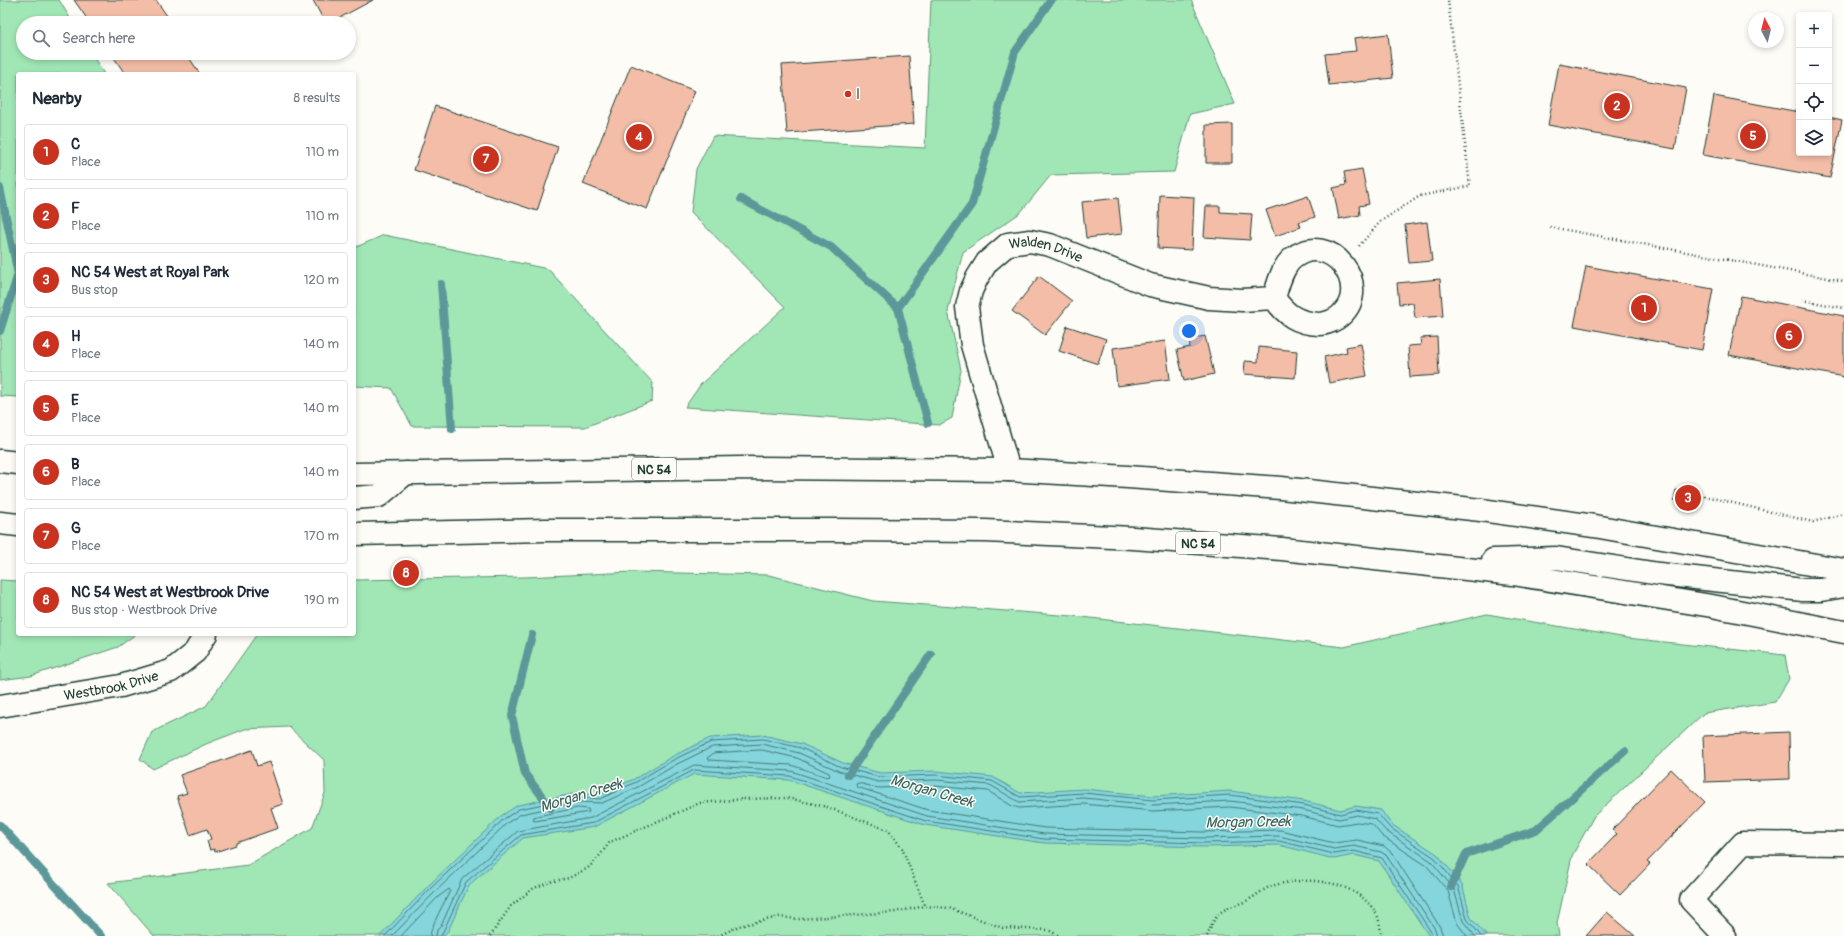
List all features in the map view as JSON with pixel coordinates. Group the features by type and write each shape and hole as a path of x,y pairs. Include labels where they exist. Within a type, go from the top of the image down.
{"main road":[{"name":"Walden Drive","path":"1010,470 972,345 968,307 971,291 987,262 1008,244 1030,241 1050,245 1150,285 1209,298 1242,300 1274,298"},
{"path":"1323,251 1335,256 1344,265 1350,276 1352,291 1348,308 1338,319 1321,324 1300,322 1283,310 1274,298 1286,268 1292,258 1304,252 1323,251"},
{"path":"0,461 16,463"},
{"name":"NC 54","path":"356,474 742,468 1010,470 1281,488 1481,510 1594,526 1844,570"},
{"path":"356,498 379,496 406,473"},
{"path":"0,523 16,524"},
{"name":"NC 54","path":"356,534 686,530 986,531 1133,538 1282,549 1416,562 1513,574 1611,589 1793,621 1844,632"},
{"path":"1416,562 1556,558 1659,574 1803,590 1821,590 1844,586"},
{"name":"Westbrook Drive","path":"0,706 121,686 171,671 195,652 205,636"},
{"path":"1725,936 1691,900 1744,843 1844,844"}],"path":[{"path":"1344,265 1381,221 1387,216 1420,196 1470,186 1448,0"},
{"path":"1550,227 1844,281"},
{"path":"1802,300 1844,308"},
{"path":"1700,495 1813,522 1844,514"},
{"path":"490,936 511,906 534,888 553,881 569,878 588,868 610,842 700,803 743,799 788,798 827,807 888,830 902,848 925,906"},
{"path":"1208,936 1215,919 1227,907 1244,902 1270,887 1290,881 1310,880 1346,887 1364,900 1377,915 1382,936"},
{"path":"718,936 739,926 780,917 799,918 895,912 925,906 949,908 1003,928 1048,930 1060,936"}],"green space":[{"path":"0,0 59,0 69,16 16,16 16,60 95,60 103,72 16,72 16,397 0,396"},
{"path":"931,0 1191,0 1235,104 1190,114 1174,172 1051,175 1020,213 963,252 948,311 961,370 952,418 939,425 685,407 701,384 785,307 691,212 696,169 713,136 925,148"},
{"path":"384,235 548,269 653,383 652,401 585,427 412,426 391,388 356,386 356,247"},
{"path":"633,572 769,575 873,601 1073,616 1344,647 1487,614 1627,638 1785,655 1789,679 1775,702 1704,713 1594,816 1572,856 1557,923 1559,936 154,936 108,883 248,865 312,828 325,793 324,760 289,727 245,729 206,744 153,769 140,759 152,732 206,706 256,636 356,636 356,580 525,577"},
{"path":"0,580 16,581 16,636 133,636 118,647 31,676 0,680"}],"water":[{"name":"Morgan Creek","path":"763,735 802,744 843,763 880,773 936,771 993,777 1020,793 1084,789 1153,796 1230,791 1304,801 1340,810 1356,806 1381,810 1391,824 1437,854 1462,884 1471,918 1487,936 1429,936 1379,861 1354,855 1334,859 1279,845 1205,847 1044,843 925,825 789,780 694,774 594,827 523,838 469,885 448,931 443,936 380,936 428,886 501,816 518,805 578,793 598,795 634,779 673,756 710,738"}],"building":[{"path":"74,0 156,0 167,16 85,16"},
{"path":"313,0 373,0 343,16 321,16"},
{"path":"1388,34 1393,78 1329,85 1325,54 1356,51 1354,38"},
{"name":"I","path":"909,56 914,124 787,133 782,65"},
{"path":"116,60 191,60 199,72 124,72"},
{"path":"1559,64 1686,88 1675,149 1548,125"},
{"path":"631,65 695,91 647,209 583,184"},
{"path":"1714,96 1796,111 1796,156 1832,156 1832,118 1842,120 1830,178 1703,155"},
{"path":"435,106 558,147 537,211 414,170"},
{"path":"1232,124 1232,163 1206,163 1206,125"},
{"path":"1362,169 1369,204 1359,206 1360,215 1339,219 1333,188 1346,185 1344,172"},
{"path":"1160,195 1194,197 1192,250 1158,248"},
{"path":"1308,196 1315,217 1299,222 1301,227 1275,236 1266,210"},
{"path":"1118,198 1122,234 1086,238 1082,202"},
{"path":"1206,206 1220,206 1220,212 1252,214 1250,240 1204,237"},
{"path":"1427,222 1432,261 1409,263 1405,225"},
{"path":"1586,266 1713,289 1702,350 1574,326"},
{"path":"1039,276 1072,301 1045,335 1012,311"},
{"path":"1440,279 1443,316 1415,318 1413,303 1399,304 1397,283"},
{"path":"1741,296 1844,316 1844,377 1729,355"},
{"path":"1067,326 1106,339 1098,364 1059,351"},
{"path":"1205,336 1214,374 1184,381 1177,350 1190,347 1189,339"},
{"path":"1437,337 1439,375 1410,377 1408,346 1421,345 1420,338"},
{"path":"1165,341 1170,379 1117,386 1113,348"},
{"path":"1361,344 1367,376 1329,383 1324,357 1347,352 1346,347"},
{"path":"1259,347 1297,351 1295,378 1244,374 1245,361 1258,362"},
{"path":"1676,490 1700,495 1698,504 1674,500"},
{"path":"1789,732 1790,779 1705,782 1703,736"},
{"path":"252,750 257,766 269,762 283,804 271,808 278,828 215,852 214,849 210,850 207,841 211,839 207,829 190,835 177,796 187,793 180,775"},
{"path":"1671,769 1705,802 1647,862 1650,864 1620,895 1588,864 1617,834 1612,830"},
{"path":"1607,912 1635,936 1586,936"}],"waterway":[{"path":"928,423 898,308 972,204 1015,52 1051,0"},
{"path":"0,188 16,264"},
{"path":"741,199 831,247 898,308"},
{"path":"0,331 16,280"},
{"path":"441,284 452,429"},
{"name":"Morgan Creek","path":"532,635 512,716 525,774 551,808"},
{"path":"848,775 931,654"},
{"path":"1451,887 1466,854 1536,830 1625,751"},
{"path":"0,825 101,936"}],"place":[{"name":"I","path":"848,94"},
{"name":"F","path":"1617,106"},
{"name":"E","path":"1753,136"},
{"name":"H","path":"639,137"},
{"name":"G","path":"486,159"},
{"name":"C","path":"1644,308"},
{"name":"B","path":"1789,336"},
{"name":"NC 54 West at Royal Park","path":"1688,498"},
{"name":"NC 54 West at Westbrook Drive","path":"406,573"}]}
